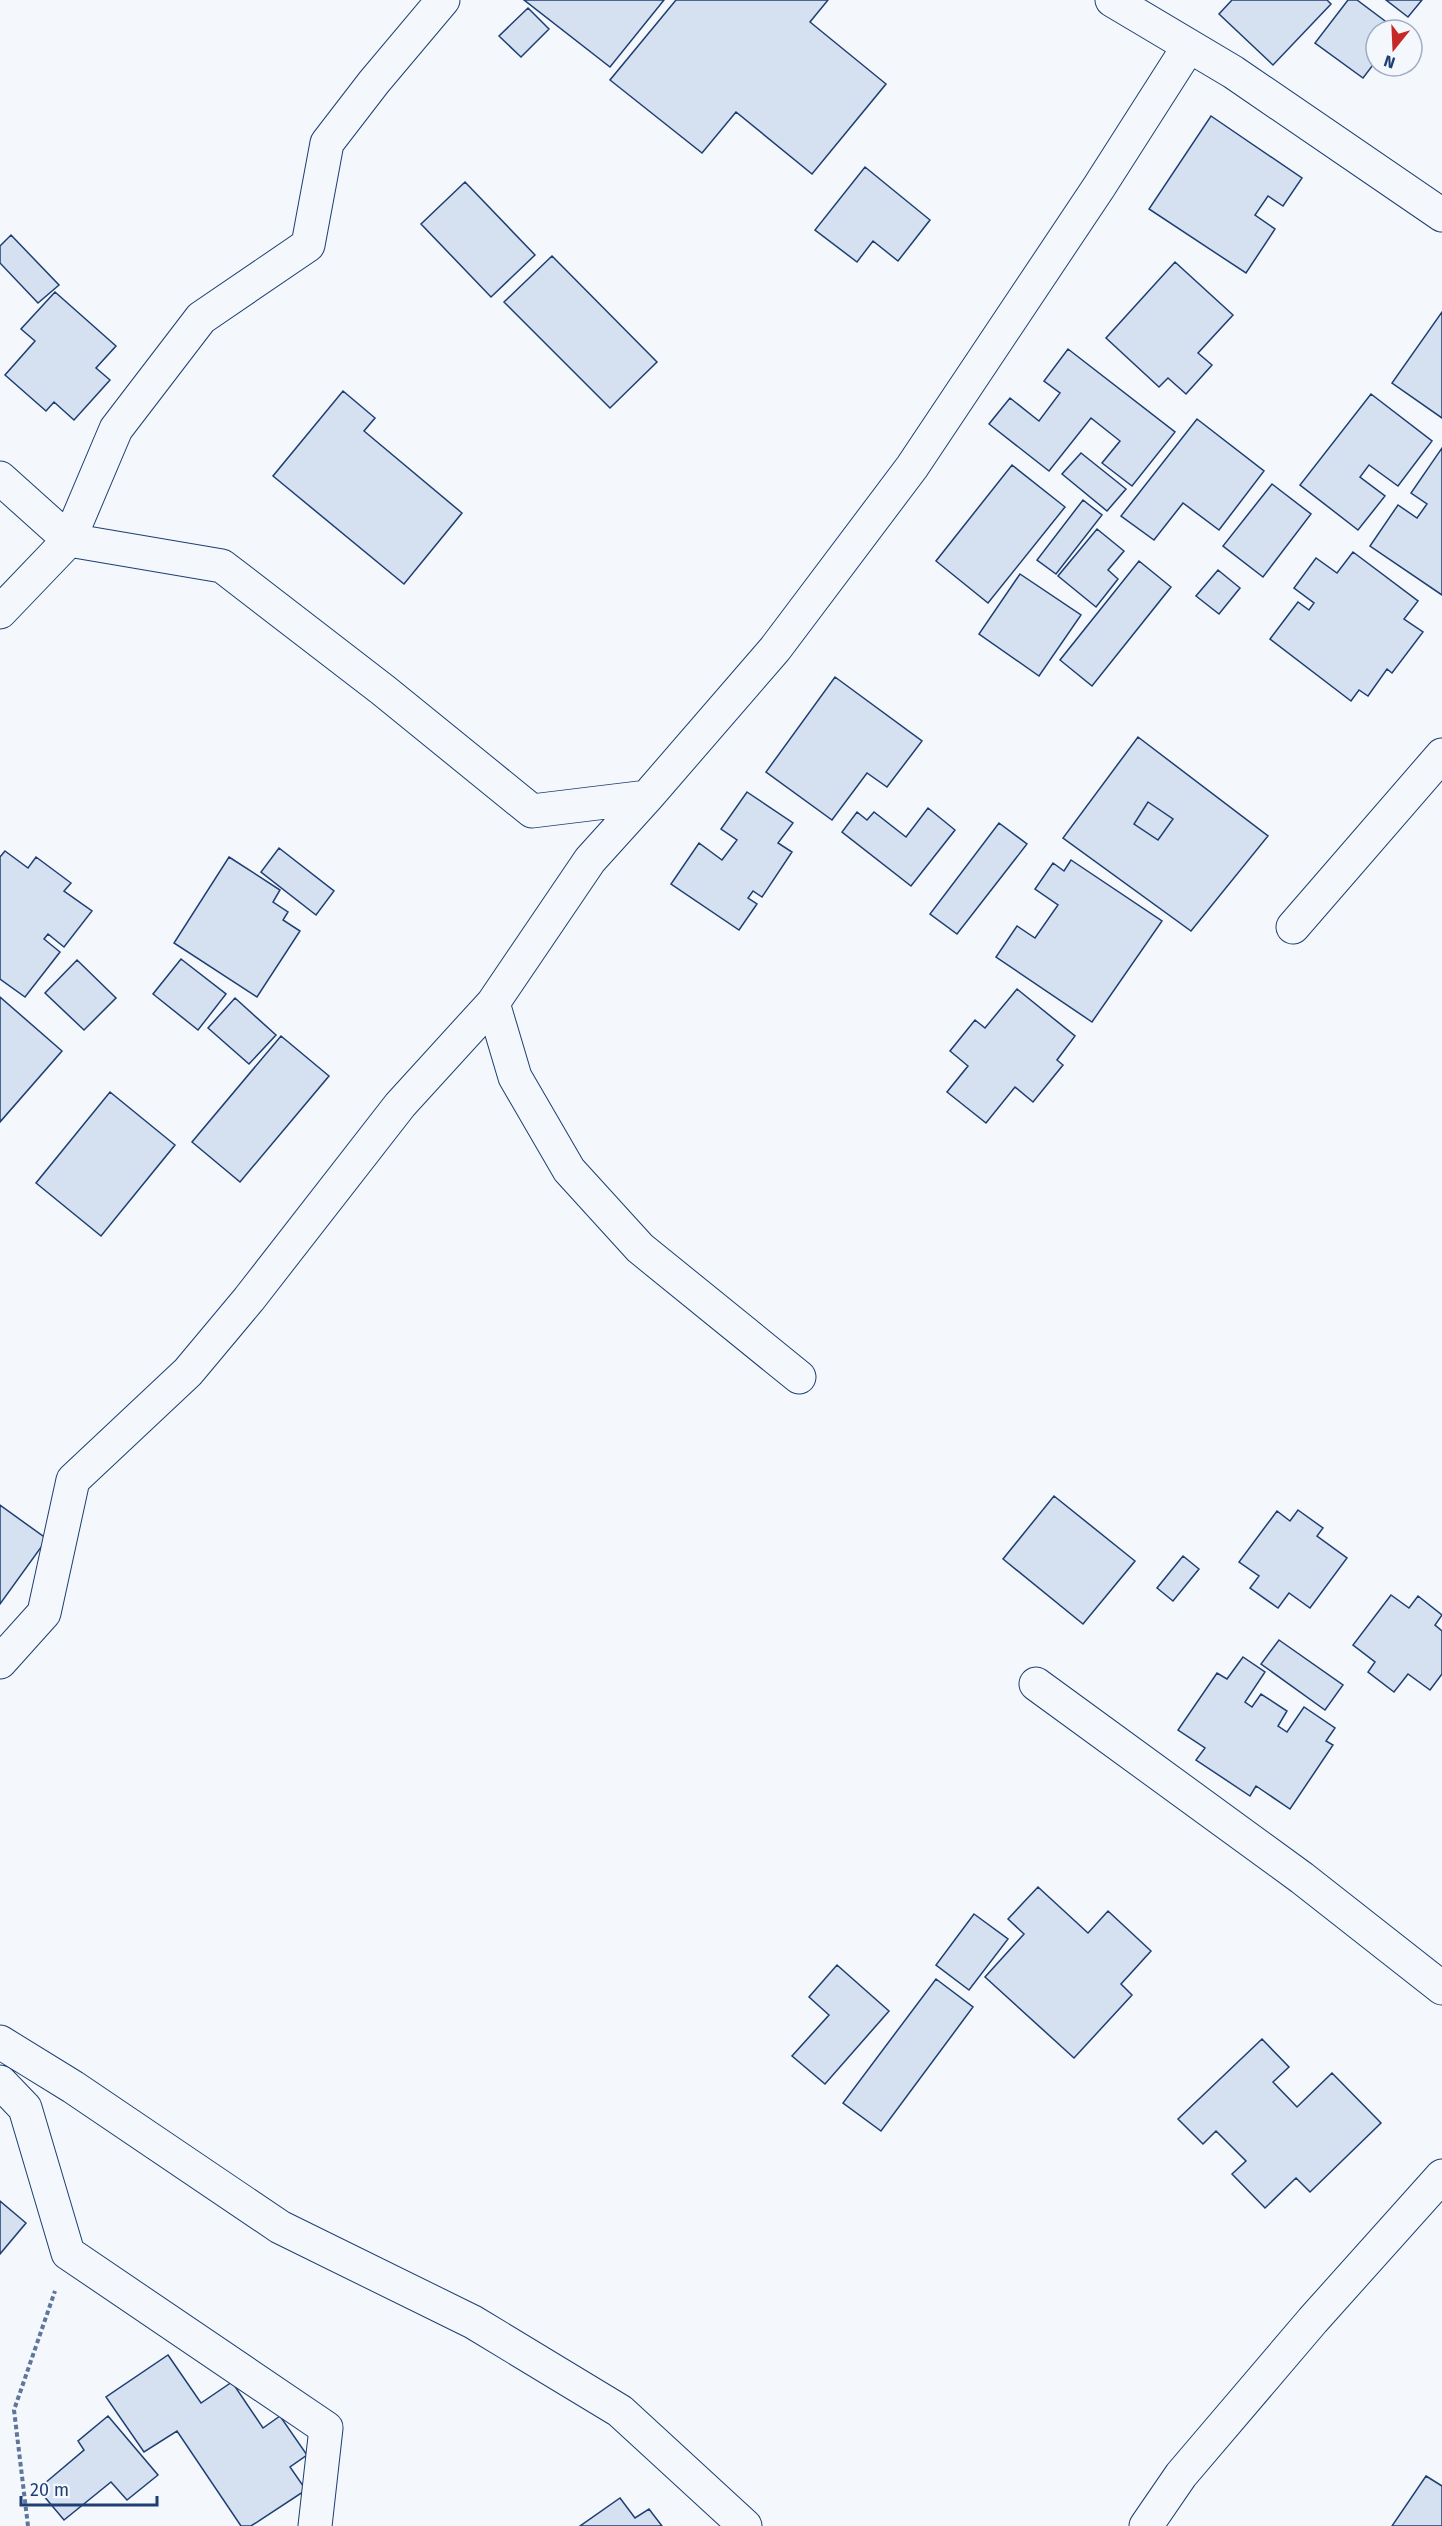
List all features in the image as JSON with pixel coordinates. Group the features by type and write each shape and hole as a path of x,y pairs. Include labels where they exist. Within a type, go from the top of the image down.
{"street":[{"path":"0,612 69,540 116,429 201,318 308,245 327,143 442,0"},
{"path":"1112,0 1233,72 1442,215"},
{"path":"0,1662 44,1613 73,1480 188,1372 249,1299 400,1105 493,1003 590,860 775,649 912,467 1099,187 1189,46"},
{"path":"0,478 69,540 222,566 383,690 532,811 647,797"},
{"path":"1293,927 1442,755"},
{"path":"493,1003 515,1077 569,1170 640,1248 799,1377"},
{"path":"1036,1684 1302,1878 1442,1988"},
{"path":"0,2042 73,2087 280,2227 473,2322 620,2411 745,2526"},
{"path":"0,2082 25,2108 68,2253 326,2428 315,2526"},
{"path":"1146,2526 1181,2475 1313,2320 1442,2176"}],"path":[{"path":"28,2526 14,2410 68,2253"}],"building":[{"path":"524,0 664,0 610,67"},
{"path":"676,0 828,0 810,22 886,84 812,174 736,112 702,153 610,80"},
{"path":"1232,0 1327,0 1331,4 1273,65 1219,14"},
{"path":"1348,0 1357,0 1381,18 1364,18 1363,78 1315,43"},
{"path":"1386,0 1422,0 1408,17"},
{"path":"528,8 549,29 521,57 499,36"},
{"path":"1211,116 1302,178 1283,206 1268,196 1255,215 1275,229 1246,273 1149,209"},
{"path":"865,167 930,220 898,261 873,241 857,262 815,230"},
{"path":"465,182 535,255 491,297 421,224"},
{"path":"11,235 59,285 38,303 0,263 0,246"},
{"path":"552,256 657,362 610,408 504,302"},
{"path":"1175,262 1233,315 1198,353 1212,365 1186,394 1168,378 1159,387 1106,338"},
{"path":"55,292 116,346 96,368 110,380 74,420 54,402 46,411 5,375 35,341 21,329"},
{"path":"1442,312 1442,418 1392,383"},
{"path":"1068,349 1175,432 1132,486 1102,463 1120,441 1091,418 1049,471 989,424 1010,398 1039,421 1060,393 1044,381"},
{"path":"343,391 375,418 364,431 462,513 404,584 273,476"},
{"path":"1371,394 1432,441 1398,486 1369,465 1360,477 1385,496 1358,530 1300,485"},
{"path":"1197,419 1264,471 1219,530 1183,503 1154,540 1121,516"},
{"path":"1442,448 1442,595 1370,546 1398,505 1417,518 1427,504 1411,493"},
{"path":"1081,453 1126,489 1107,511 1062,474"},
{"path":"1012,465 1065,507 988,603 936,561"},
{"path":"1272,484 1311,514 1263,577 1223,546"},
{"path":"1083,500 1102,515 1056,574 1037,560"},
{"path":"1097,529 1124,551 1108,570 1118,579 1096,607 1058,576"},
{"path":"1353,552 1418,601 1404,619 1423,632 1392,673 1387,669 1368,696 1359,690 1351,701 1270,639 1298,602 1309,610 1314,603 1294,588 1316,558 1337,573"},
{"path":"1139,561 1171,587 1092,686 1060,660"},
{"path":"1218,570 1240,588 1219,614 1196,596"},
{"path":"1020,574 1081,615 1039,676 979,634"},
{"path":"835,677 922,741 887,787 867,773 832,820 766,772"},
{"path":"1138,737 1268,836 1191,931 1063,838","holes":["1148,802 1173,819 1158,840 1134,824"]},
{"path":"747,792 793,823 778,843 792,852 762,897 753,891 748,898 757,904 739,930 671,884 699,843 722,860 737,840 721,829"},
{"path":"1148,802 1173,819 1158,840 1134,824"},
{"path":"928,808 955,830 911,886 842,832 857,812 867,820 874,812 906,837"},
{"path":"999,823 1027,844 957,934 930,914"},
{"path":"279,848 334,891 316,915 261,872"},
{"path":"5,851 28,868 36,857 71,883 64,891 92,911 64,947 48,934 44,939 60,952 25,997 0,979 0,857"},
{"path":"229,857 280,890 273,902 288,912 283,920 300,931 257,997 174,943"},
{"path":"1071,860 1162,921 1092,1022 996,957 1017,926 1035,938 1058,905 1035,889 1053,863 1064,871"},
{"path":"181,959 226,994 198,1030 153,994"},
{"path":"77,960 116,998 84,1030 45,993"},
{"path":"1017,989 1075,1036 1057,1060 1063,1065 1033,1102 1015,1087 986,1123 947,1092 968,1066 950,1051 975,1020 985,1028"},
{"path":"0,997 62,1051 0,1122"},
{"path":"235,998 276,1035 249,1064 208,1028"},
{"path":"281,1036 329,1076 240,1182 192,1142"},
{"path":"110,1092 175,1145 101,1236 36,1183"},
{"path":"1054,1496 1135,1561 1083,1624 1003,1559"},
{"path":"0,1505 47,1539 0,1604"},
{"path":"1298,1510 1323,1528 1317,1536 1347,1558 1310,1608 1289,1593 1278,1608 1250,1588 1259,1576 1239,1562 1277,1511 1290,1521"},
{"path":"1183,1556 1199,1569 1173,1601 1157,1588"},
{"path":"1391,1595 1409,1608 1418,1596 1442,1615 1435,1625 1442,1631 1442,1674 1430,1690 1408,1674 1394,1692 1368,1672 1375,1662 1353,1645"},
{"path":"1279,1640 1343,1685 1325,1710 1261,1664"},
{"path":"1243,1657 1265,1672 1245,1702 1252,1707 1261,1694 1287,1711 1278,1726 1287,1732 1304,1707 1335,1728 1326,1741 1333,1745 1290,1809 1256,1786 1250,1796 1196,1760 1205,1748 1178,1730 1217,1673 1227,1679"},
{"path":"1038,1887 1088,1933 1108,1911 1151,1951 1121,1984 1132,1995 1074,2058 985,1977 1024,1934 1008,1919"},
{"path":"974,1914 1008,1939 969,1990 936,1965"},
{"path":"837,1965 889,2011 825,2084 792,2056 829,2015 809,1997"},
{"path":"936,1979 973,2007 881,2131 843,2103"},
{"path":"1262,2039 1289,2067 1273,2082 1297,2107 1332,2073 1381,2123 1310,2192 1296,2178 1265,2208 1232,2174 1246,2161 1216,2131 1203,2144 1178,2119"},
{"path":"0,2201 26,2223 0,2254"},
{"path":"168,2355 201,2403 232,2382 263,2428 280,2416 307,2455 290,2467 306,2490 251,2526 241,2526 177,2431 144,2452 106,2397"},
{"path":"108,2416 158,2475 127,2500 111,2482 64,2520 38,2489 84,2450 78,2441"},
{"path":"1426,2476 1442,2486 1442,2526 1392,2526"},
{"path":"620,2498 635,2518 649,2509 662,2526 580,2526"}]}
